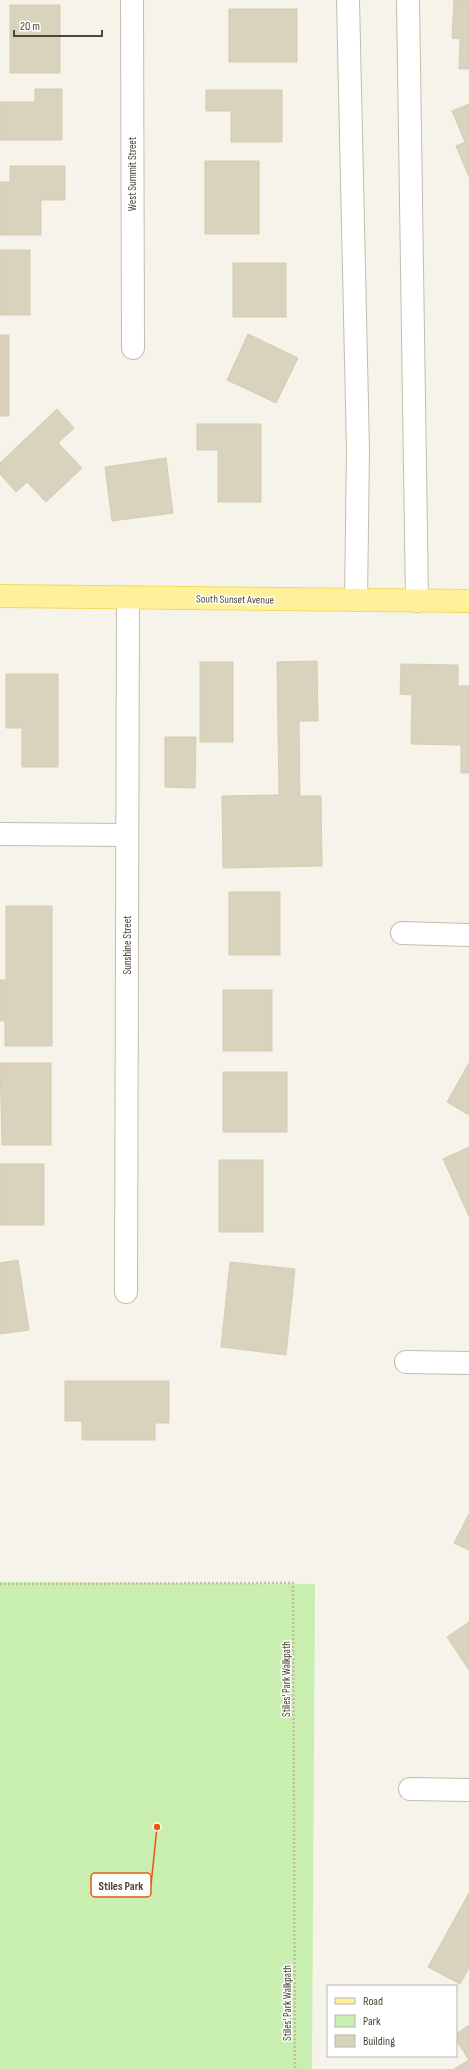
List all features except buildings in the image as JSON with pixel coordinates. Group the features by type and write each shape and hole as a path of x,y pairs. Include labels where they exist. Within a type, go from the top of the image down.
{"main road":[{"name":"South Sunset Avenue","path":"0,596 469,602"}],"street":[{"name":"West Summit Street","path":"132,0 133,348"},
{"path":"348,0 358,443 356,600"},
{"path":"408,0 417,601"},
{"name":"Sunshine Street","path":"126,1292 128,598"},
{"path":"0,834 127,835"},
{"path":"402,933 469,935"},
{"path":"406,1362 469,1363"},
{"path":"410,1789 469,1790"}],"path":[{"name":"Stiles' Park Walkpath","path":"0,1584 293,1583 295,2069"}],"green space":[{"path":"0,1582 315,1584 312,2069 0,2069"}],"place":[{"name":"Stiles Park","path":"157,1827"}]}
